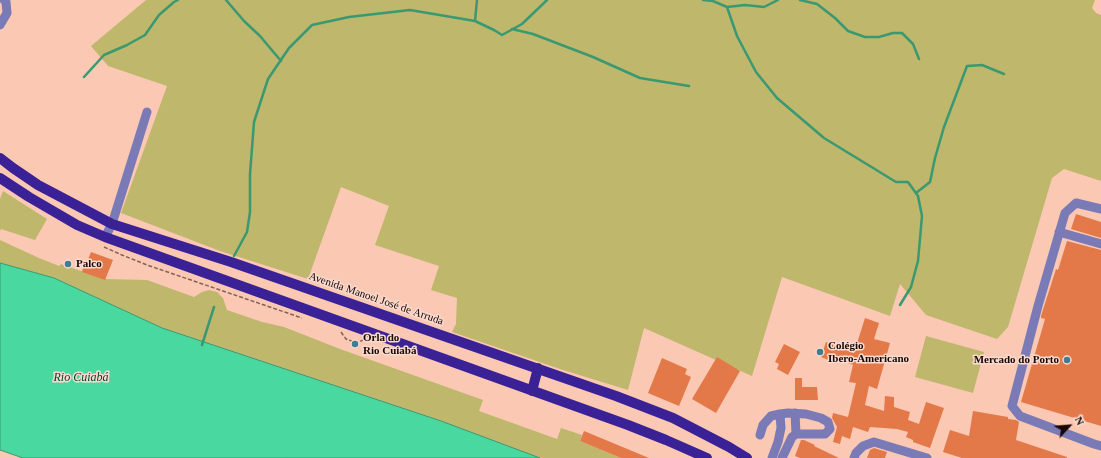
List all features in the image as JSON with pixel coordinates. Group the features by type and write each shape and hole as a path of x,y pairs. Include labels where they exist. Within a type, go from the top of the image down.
{"main road":[{"name":"Avenida Manoel José de Arruda","path":"0,158 38,185 112,224 231,262 616,396 667,416 747,458"},
{"path":"0,178 28,197 77,225 105,237 666,440 707,458"},
{"path":"532,391 538,368"}],"street":[{"path":"0,25 7,12 6,2 4,0"},
{"path":"105,237 112,224 147,112"},
{"path":"1101,209 1076,203 1065,213 1038,306 1012,406 1020,416 1101,446"},
{"path":"1059,232 1101,244"},
{"path":"760,435 763,425 771,416 788,412 821,418 828,422 830,428 825,434 796,434 792,437 782,458"},
{"path":"795,413 796,434"},
{"path":"772,458 781,428 780,414"},
{"path":"854,458 856,453 864,446 874,442 927,458"}],"shaded area":[{"path":"146,0 1095,0 1092,8 1096,13 1101,15 1101,181 1064,169 1052,178 1008,327 997,339 926,315 900,284 890,316 782,277 752,376 644,328 628,390 563,370 452,332 456,324 457,298 431,290 439,266 375,245 389,206 341,187 308,279 220,251 121,213 167,86 108,66 91,46"},
{"path":"3,191 47,219 35,240 1,229 0,231 0,199"},
{"path":"0,240 59,266 61,264 104,279 147,280 194,297 209,290 217,292 223,298 227,310 262,322 284,327 340,349 483,400 479,411 557,439 561,428 582,435 580,441 621,458 540,458 441,421 162,328 54,278 0,263"},
{"path":"926,336 984,352 973,393 915,377"}],"water":[{"name":"Rio Cuiabá","path":"0,263 54,278 162,328 441,421 540,458 23,458 0,450"}],"building":[{"path":"1076,214 1101,222 1101,238 1071,229"},
{"name":"Mercado do Porto","path":"1067,241 1101,250 1101,426 1021,402 1045,319 1041,318 1041,316 1056,269 1058,270"},
{"path":"91,252 113,260 105,280 82,272 85,261 87,262"},
{"path":"865,318 879,323 874,339 890,343 877,389 869,386 865,405 884,411 885,396 894,397 894,407 910,412 908,420 919,424 926,402 944,408 930,448 913,442 913,440 906,437 908,432 897,429 870,427 868,432 853,427 850,439 842,436 840,444 833,442 837,427 832,418 833,413 848,417 856,383 849,382 853,365 832,357 831,361 821,357 826,342 854,353"},
{"path":"784,344 800,352 788,375 777,369 779,364 775,362"},
{"path":"717,357 740,371 716,413 692,399"},
{"path":"662,358 687,369 685,374 691,377 679,406 648,393"},
{"path":"795,378 802,378 802,387 817,387 818,400 795,400"},
{"path":"973,411 1008,417 1008,419 1016,420 1019,422 1016,440 1067,458 962,458 943,452 950,430 969,436"},
{"path":"584,431 649,458 621,458 580,441"},
{"path":"801,440 815,445 814,446 839,458 800,458 795,456"},
{"path":"874,448 887,452 885,458 867,458 870,450"}],"waterway":[{"path":"84,77 104,55 145,35 159,15 178,0"},
{"path":"226,0 281,61"},
{"path":"475,21 477,0"},
{"path":"234,256 247,232 250,212 250,174 254,122 268,79 289,48 312,25 349,17 410,10 475,21 502,35 522,24 547,0"},
{"path":"703,0 713,1 727,7 737,36 756,72 777,98 824,138 896,182 908,182 918,196 922,216 918,261 911,287 900,305"},
{"path":"727,7 745,5 764,7 778,0"},
{"path":"800,0 817,4 835,18 848,31 865,37 879,37 893,33 902,33 913,44 919,59"},
{"path":"512,29 533,34 593,57 640,78 689,86"},
{"path":"916,193 930,182 944,127 967,66 982,65 1004,74"},
{"path":"202,345 214,307"}],"place":[{"name":"Palco","path":"68,264"},
{"name":"Orla do Rio Cuiabá","path":"355,344"},
{"name":"Colégio Ibero-Americano","path":"820,352"},
{"name":"Mercado do Porto","path":"1067,360"}]}
